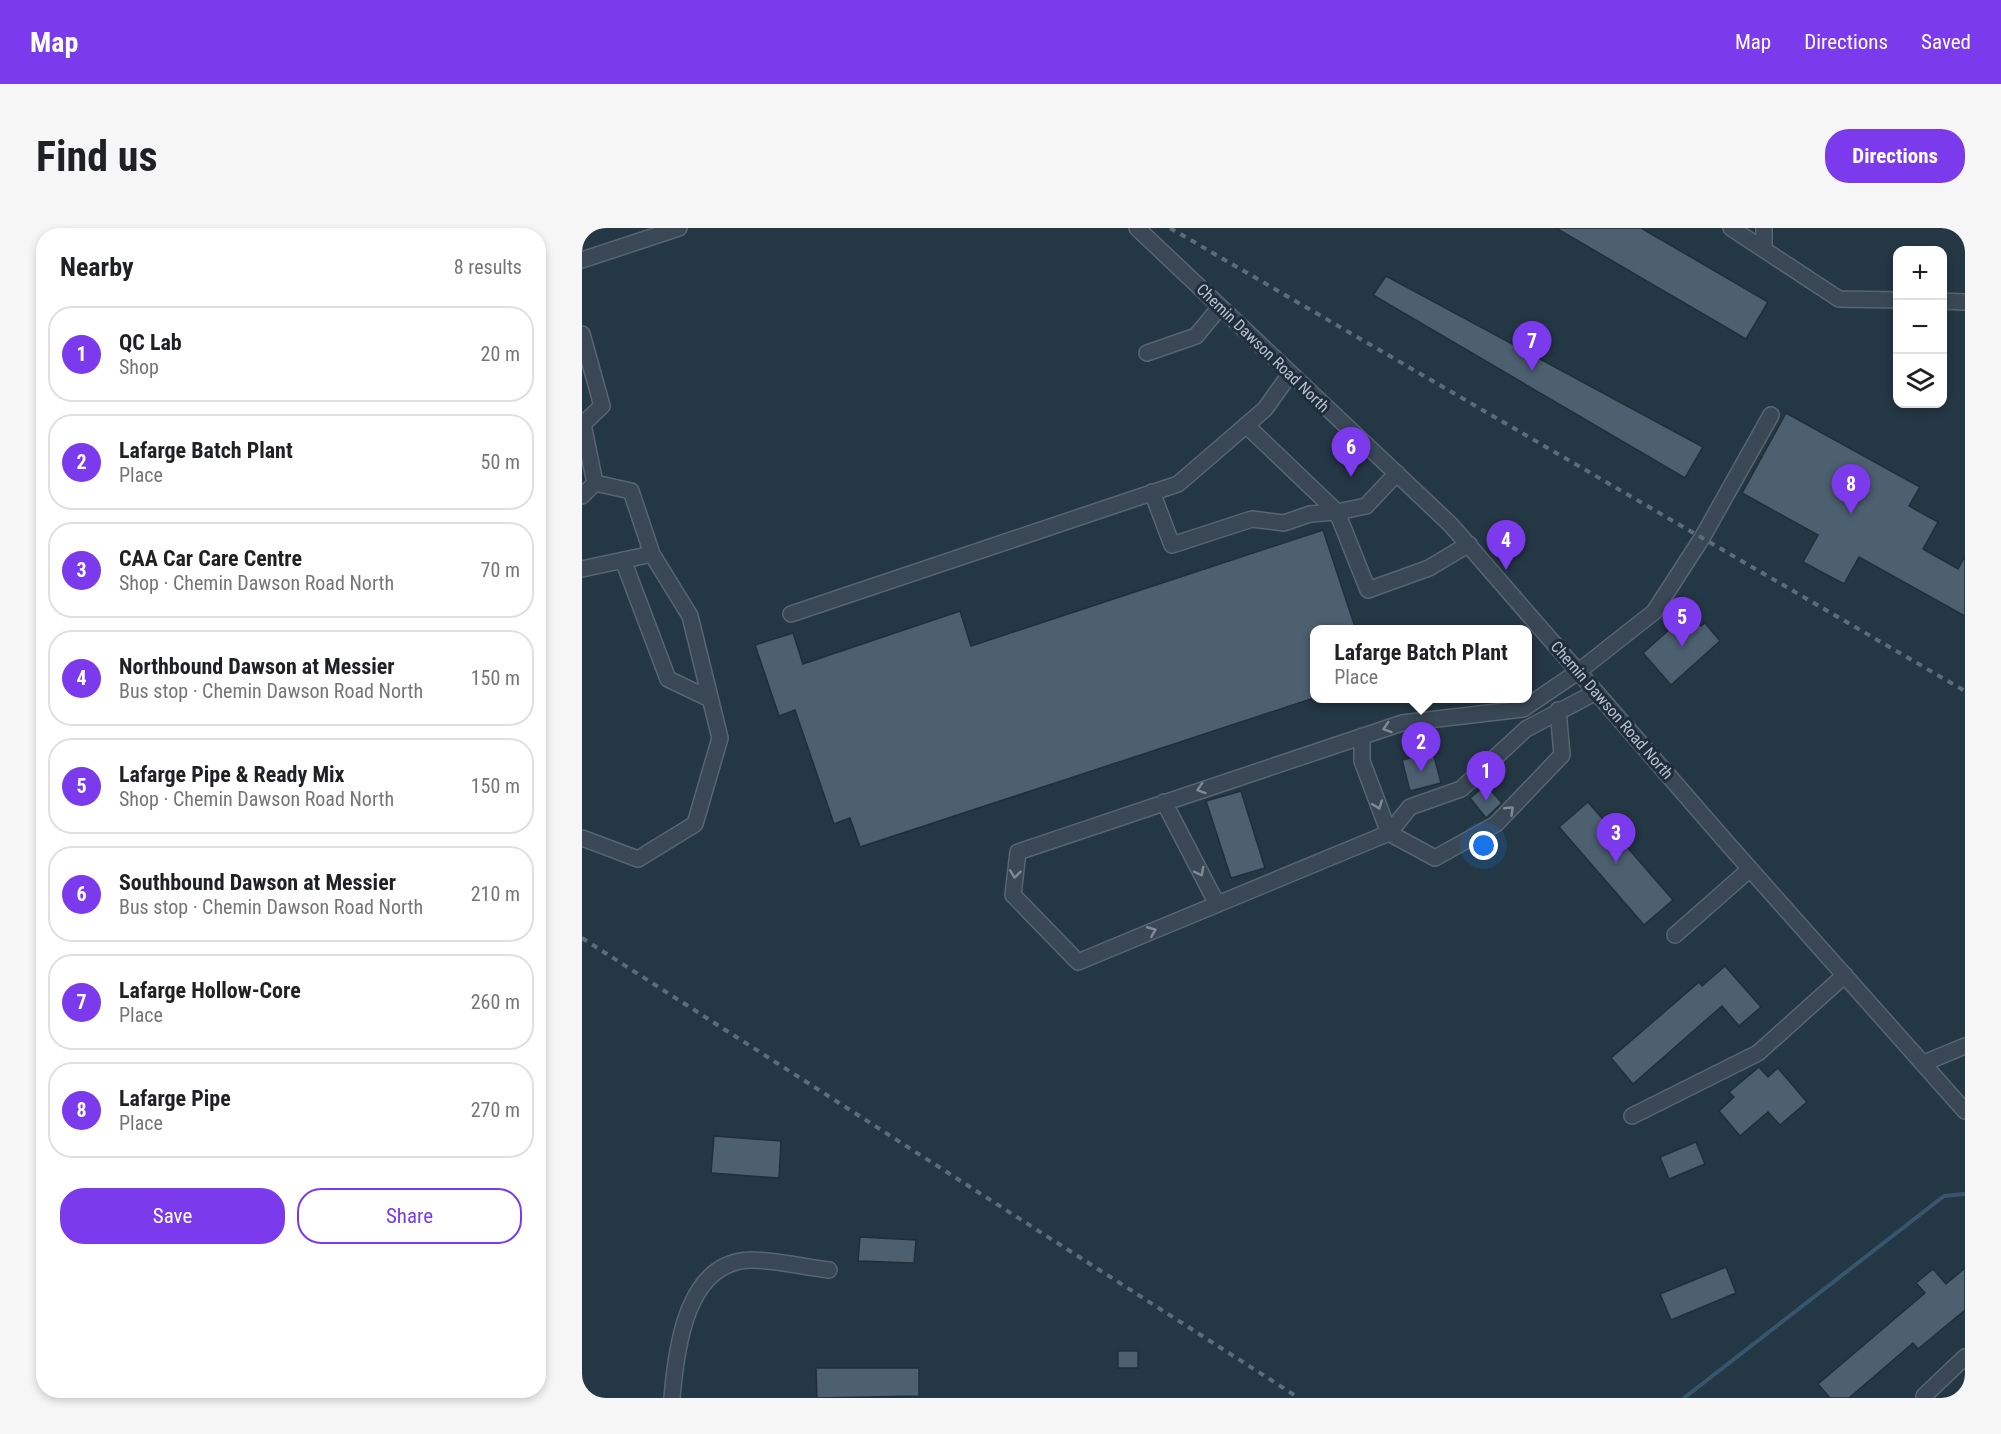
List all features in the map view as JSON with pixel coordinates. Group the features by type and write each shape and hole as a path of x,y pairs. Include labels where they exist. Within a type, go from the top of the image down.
{"street":[{"path":"582,261 679,228"},
{"name":"Chemin Dawson Road North","path":"1137,228 1468,544 1750,869 1965,1111"},
{"path":"1731,228 1839,299 1893,300"},
{"path":"1764,228 1764,249"},
{"path":"1947,301 1965,302"},
{"path":"1147,353 1196,336 1220,307"},
{"path":"582,334 602,406 583,423 595,483"},
{"path":"791,614 1178,484 1265,409 1290,374"},
{"path":"1532,703 1579,671 1654,612 1702,538 1771,415"},
{"path":"1246,425 1337,512 1368,590 1429,568 1468,544"},
{"path":"1152,492 1172,544 1252,519 1284,523 1311,514 1366,506 1396,473"},
{"path":"582,496 595,483"},
{"path":"582,838 638,859 695,824 720,738 690,616 652,554 631,491 595,483"},
{"path":"582,569 652,554"},
{"path":"623,560 668,679 710,699"},
{"path":"1532,703 1523,709 1402,723 1018,852 1013,895 1078,962 1389,833 1410,807 1461,789 1526,729 1558,710 1596,692"},
{"path":"1362,736 1362,761 1389,833 1435,858 1496,824 1562,755 1558,710"},
{"path":"1164,802 1217,904"},
{"path":"1675,935 1750,869"},
{"path":"1632,1116 1758,1053 1845,975"},
{"path":"1923,1063 1965,1046"},
{"path":"672,1398 675,1359 681,1334 696,1298 710,1276 727,1265 751,1260 829,1270"},
{"path":"1924,1396 1965,1357"}],"building":[{"path":"1556,228 1641,228 1768,302 1746,339"},
{"path":"1386,276 1703,447 1685,478 1373,295"},
{"path":"1786,413 1920,487 1909,506 1938,522 1923,549 1958,569 1965,556 1965,616 1859,557 1844,584 1803,562 1818,535 1742,493"},
{"path":"1323,530 1354,625 1310,625 1310,699 860,847 850,818 834,824 795,710 779,716 755,645 793,633 803,664 960,611 971,646"},
{"path":"1689,612 1701,626 1705,623 1720,641 1671,685 1643,653"},
{"path":"1433,752 1441,783 1410,791 1402,760"},
{"path":"1486,785 1502,803 1486,818 1470,798"},
{"path":"1241,791 1265,868 1231,878 1206,801"},
{"path":"1588,802 1673,900 1644,925 1559,827"},
{"path":"1725,966 1761,1007 1739,1026 1722,1006 1633,1084 1611,1058 1699,982 1702,986"},
{"path":"1759,1067 1768,1077 1778,1068 1807,1102 1780,1125 1768,1112 1740,1136 1719,1111 1734,1097 1729,1092"},
{"path":"714,1136 781,1141 779,1178 711,1173"},
{"path":"1696,1142 1705,1164 1669,1179 1660,1157"},
{"path":"860,1237 916,1240 914,1263 858,1261"},
{"path":"1726,1267 1736,1293 1671,1320 1660,1294"},
{"path":"1965,1268 1965,1310 1918,1349 1913,1343 1849,1398 1830,1398 1818,1384 1925,1293 1916,1283 1933,1269 1946,1284"},
{"path":"1118,1351 1138,1351 1138,1368 1118,1368"},
{"path":"816,1368 919,1368 919,1396 817,1398"}],"waterway":[{"path":"1684,1398 1944,1196 1965,1194"}],"railway":[{"path":"1170,228 1965,691"},
{"path":"582,938 1299,1398"}],"place":[{"name":"Lafarge Hollow-Core","path":"1532,371"},
{"name":"Southbound Dawson at Messier","path":"1351,477"},
{"name":"Lafarge Pipe","path":"1851,514"},
{"name":"Northbound Dawson at Messier","path":"1506,570"},
{"name":"Lafarge Pipe & Ready Mix","path":"1682,647"},
{"name":"Lafarge Batch Plant","path":"1421,772"},
{"name":"QC Lab","path":"1486,801"},
{"name":"CAA Car Care Centre","path":"1616,863"}]}
